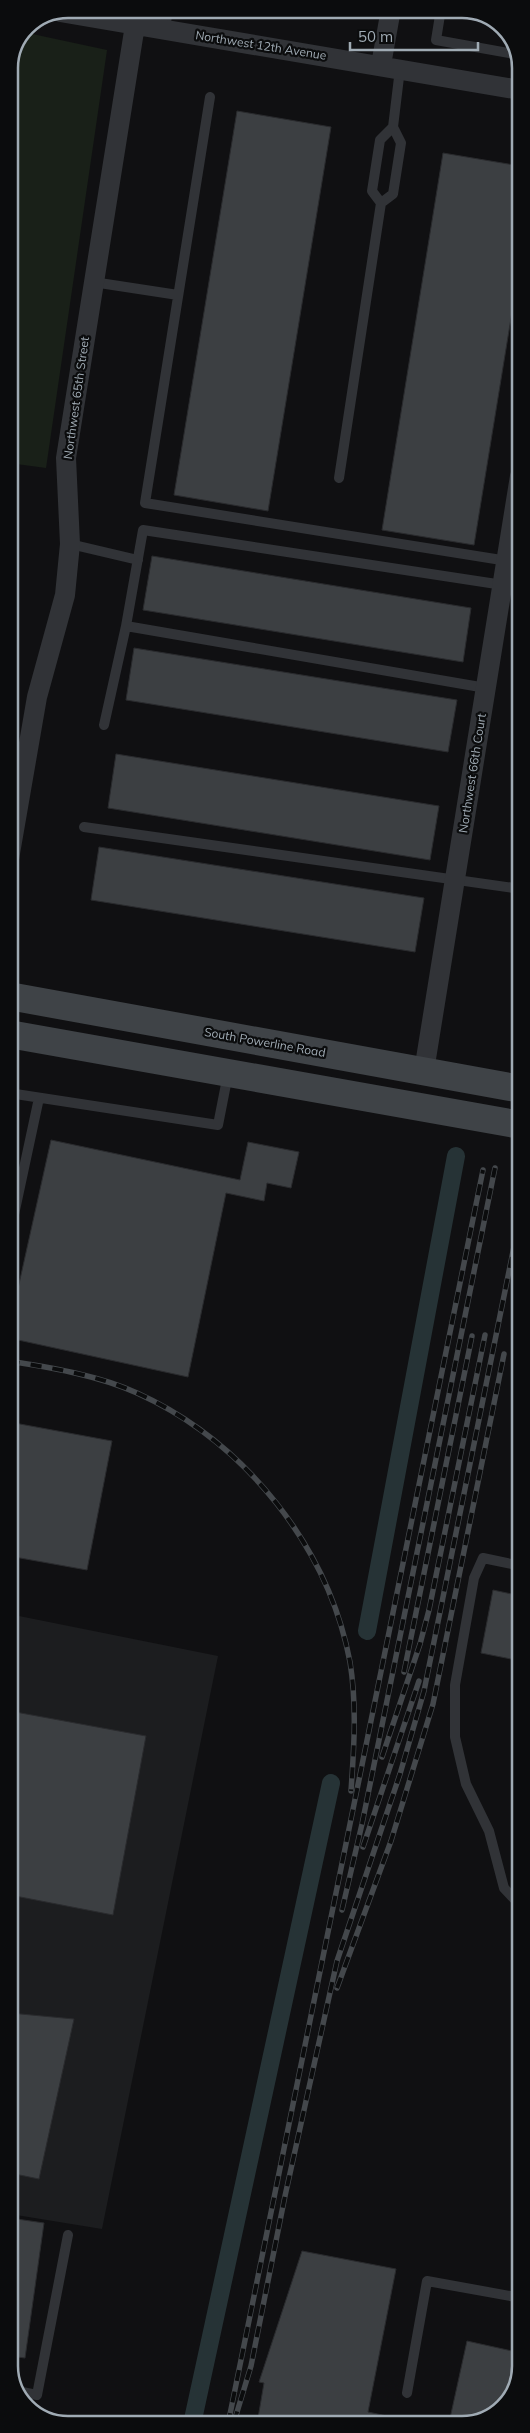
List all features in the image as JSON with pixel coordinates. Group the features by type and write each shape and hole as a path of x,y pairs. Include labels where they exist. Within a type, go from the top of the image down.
{"main road":[{"name":"South Powerline Road","path":"18,998 512,1086"},
{"path":"18,1036 512,1123"}],"street":[{"name":"Northwest 12th Avenue","path":"99,18 512,89"},
{"path":"390,67 391,18"},
{"name":"Northwest 65th Street","path":"18,807 37,697 65,595 70,544 66,458 134,25"},
{"name":"Northwest 66th Court","path":"424,1071 503,585 512,566"}],"lane":[{"path":"164,29 167,18"},
{"path":"440,18 436,40 511,53"},
{"path":"339,478 381,203 393,194 401,142 393,126 390,67"},
{"path":"210,97 145,503 512,562"},
{"path":"381,203 372,191 380,140 393,126"},
{"path":"93,282 178,295"},
{"path":"104,725 126,626 143,530 503,585"},
{"path":"70,544 138,560"},
{"path":"126,626 486,688"},
{"path":"84,827 512,888"},
{"path":"18,1095 218,1125 228,1074"},
{"path":"18,1195 38,1098"},
{"path":"512,1564 483,1558 474,1578 455,1685 455,1737 466,1784 489,1831 504,1888 512,1896"},
{"path":"25,2393 37,2395 68,2235"},
{"path":"407,2393 426,2281 512,2296"}],"shaded area":[{"path":"31,34 107,50 46,468 18,464 18,57 21,48"},
{"path":"18,1616 218,1656 102,2229 18,2215"}],"building":[{"path":"237,111 331,127 268,511 174,495"},
{"path":"443,153 512,165 512,312 474,545 382,530"},
{"path":"152,556 471,608 463,662 143,610"},
{"path":"134,648 457,700 448,752 126,700"},
{"path":"116,754 439,806 430,860 108,808"},
{"path":"99,847 424,898 415,952 91,900"},
{"path":"51,1140 240,1180 248,1142 299,1152 291,1188 267,1183 264,1201 226,1193 188,1377 18,1340 18,1288"},
{"path":"18,1424 112,1441 87,1570 18,1558"},
{"path":"493,1590 512,1594 512,1659 481,1653"},
{"path":"18,1712 146,1736 113,1915 18,1897"},
{"path":"18,2014 74,2019 39,2179 18,2175"},
{"path":"18,2219 44,2223 25,2358 18,2357"},
{"path":"302,2251 396,2269 368,2412 386,2416 258,2415 264,2383 259,2382"},
{"path":"467,2341 512,2351 510,2382 498,2401 491,2407 473,2415 451,2416"}],"waterway":[{"path":"367,1631 456,1156"},
{"path":"194,2415 331,1783"}],"railway":[{"path":"342,1910 362,1824 495,1168"},
{"path":"230,2415 483,1170"},
{"path":"236,2415 251,2366 285,2196 337,1961 400,1774 424,1691 512,1256"},
{"path":"382,1757 420,1644 429,1610 485,1335"},
{"path":"404,1672 472,1336"},
{"path":"337,1988 391,1841 433,1704 504,1354"},
{"path":"18,1362 58,1369 107,1381 137,1393 176,1414 213,1439 246,1469 276,1502 301,1539 323,1578 339,1619 350,1662 354,1694 354,1743 351,1791"},
{"path":"363,1847 419,1681"}]}
